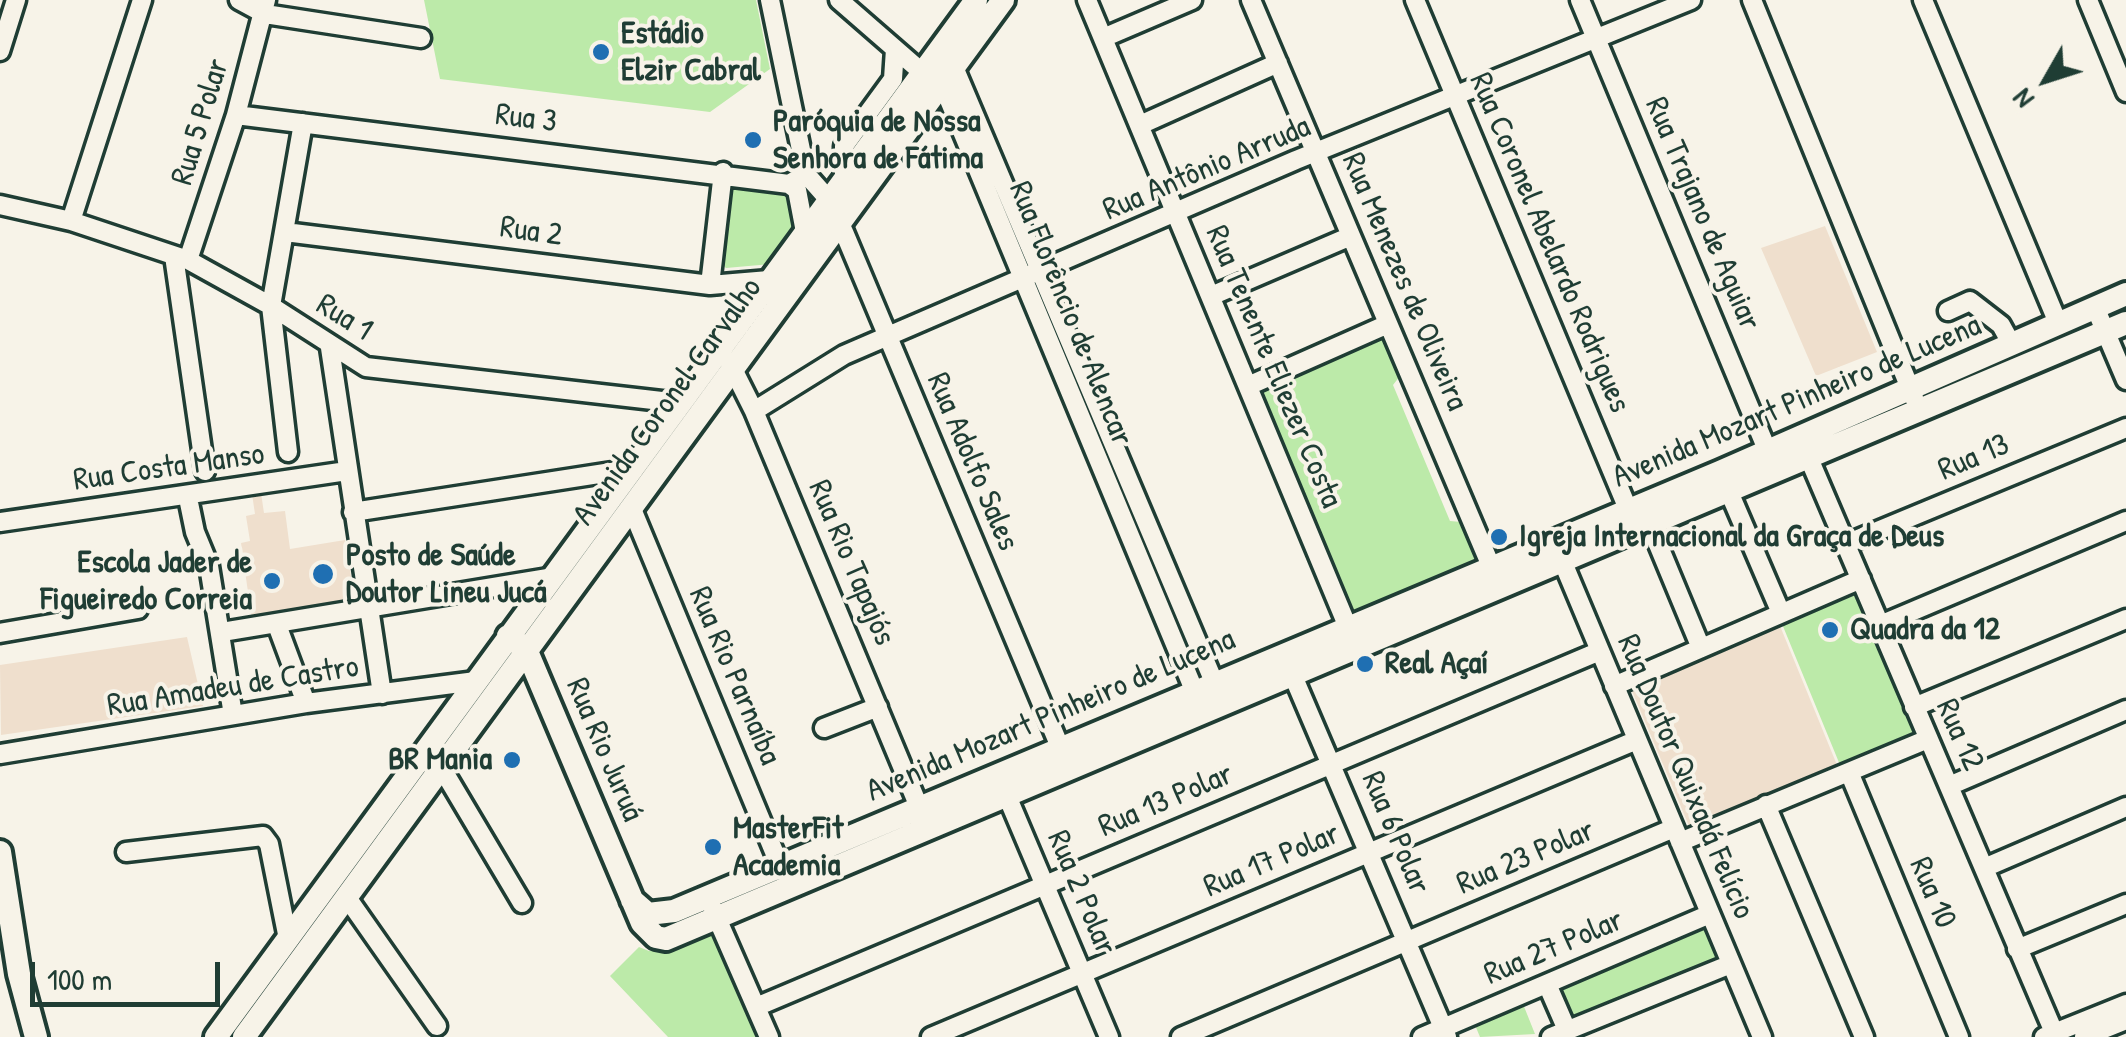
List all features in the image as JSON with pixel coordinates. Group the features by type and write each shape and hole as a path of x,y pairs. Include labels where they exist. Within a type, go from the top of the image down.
{"main road":[{"name":"Avenida Coronel Carvalho","path":"244,1037 348,899 476,681 517,642 548,578 679,403 726,356 940,75 976,0"},
{"name":"Avenida Coronel Carvalho","path":"216,1037 517,642 632,509 769,280 805,232 834,211 844,180 1004,0"},
{"name":"Avenida Mozart Pinheiro de Lucena","path":"1558,551 1628,509 1808,456 2012,345 2126,294"},
{"name":"Avenida Mozart Pinheiro de Lucena","path":"631,898 642,923 656,937 666,939 780,866 919,806 1284,654 1352,637 1558,551 1650,525 1768,452 2116,327"},
{"name":"Avenida Mozart Pinheiro de Lucena","path":"712,908 1007,796 1294,676 1352,637"},
{"name":"Rua Rio Juruá","path":"517,642 631,898"},
{"path":"0,852 19,974 36,1037"}],"street":[{"path":"0,52 16,0"},
{"path":"71,221 142,0"},
{"path":"239,0 421,38"},
{"path":"770,0 796,128 797,190 805,232"},
{"name":"Rua Florêncio de Alencar","path":"838,0 895,49 940,75 1031,275 1204,686"},
{"name":"Rua Tenente Eliezer Costa","path":"1087,0 1352,637"},
{"path":"1102,38 1192,0"},
{"name":"Rua Menezes de Oliveira","path":"1251,0 1496,576"},
{"name":"Rua Coronel Abelardo Rodrigues","path":"1415,0 1628,509"},
{"name":"Rua Trajano de Aguiar","path":"1580,0 1768,452"},
{"name":"Rua Antônio Arruda","path":"754,410 844,355 1691,0"},
{"path":"1752,0 1915,400"},
{"path":"1923,0 2058,323"},
{"path":"2088,0 2126,92"},
{"name":"Rua 5 Polar","path":"181,258 236,115 266,7"},
{"name":"Avenida Coronel Carvalho","path":"844,180 844,146 893,80 895,49"},
{"path":"1140,125 1278,63"},
{"name":"Rua 3","path":"236,115 797,179"},
{"path":"288,452 271,306 303,123"},
{"path":"710,285 723,172"},
{"name":"Rua Adolfo Sales","path":"797,179 834,211 1060,747"},
{"name":"Rua 1","path":"0,205 71,221 181,258 271,306 330,348 366,367 679,403"},
{"name":"Rua 2","path":"285,232 710,285 769,280"},
{"path":"1211,296 1351,236"},
{"path":"181,258 205,470"},
{"path":"1948,310 1970,301 2001,325 2012,345"},
{"path":"2096,307 2116,327 2126,380"},
{"path":"1248,386 1388,324"},
{"path":"330,348 382,694"},
{"name":"Rua Rio Tapajós","path":"726,356 754,410 919,806"},
{"name":"Rua 13","path":"1846,544 2126,428"},
{"name":"Rua 12","path":"1808,456 1984,868 2051,1036"},
{"path":"353,512 631,469"},
{"name":"Rua Costa Manso","path":"0,522 188,498 347,472"},
{"path":"1725,482 1781,613"},
{"path":"188,498 195,532 209,566 233,715"},
{"name":"Rua Rio Parnaíba","path":"632,509 780,866"},
{"path":"1880,625 2126,520"},
{"path":"1650,525 1701,648"},
{"name":"Rua Doutor Quixadá Felício","path":"1558,551 1762,1037"},
{"path":"222,632 548,578"},
{"path":"1614,686 1861,579"},
{"path":"0,633 138,609"},
{"path":"1914,708 2126,620"},
{"path":"278,625 306,704"},
{"name":"Rua 13 Polar","path":"756,1007 1600,651"},
{"name":"Rua 6 Polar","path":"1284,654 1445,1033"},
{"name":"Rua Amadeu de Castro","path":"0,754 233,715 476,681"},
{"path":"824,728 878,707"},
{"path":"1949,786 2126,710"},
{"name":"Rua 23 Polar","path":"1180,1037 1407,940 1677,835 1766,805 1928,738"},
{"name":"Rua 17 Polar","path":"931,1037 1637,740"},
{"path":"433,757 522,903"},
{"name":"Rua 10","path":"1848,772 1959,1037"},
{"name":"Rua 2 Polar","path":"998,773 1109,1037"},
{"path":"1766,805 1864,1037"},
{"path":"1984,868 2126,808"},
{"path":"126,852 258,834 266,838 288,939"},
{"path":"348,899 437,1026"},
{"path":"2017,949 2126,904"},
{"path":"712,908 769,1037"},
{"name":"Rua 27 Polar","path":"1422,1037 1445,1033 1710,914"},
{"path":"1547,984 1559,1034 1731,964"},
{"path":"2051,1036 2126,1004"},
{"path":"2084,1037 2126,1020"}],"shaded area":[{"path":"1825,226 1877,352 1816,376 1761,248"},
{"path":"261,493 264,513 285,511 290,549 345,540 355,601 348,606 252,620 241,543 250,541 246,516 255,514 252,494"},
{"path":"1778,621 1837,765 1689,826 1629,684"},
{"path":"187,637 203,706 1,735 0,665"}],"green space":[{"name":"Estádio Elzir Cabral","path":"424,0 756,0 770,69 710,112 440,79"},
{"path":"736,187 791,195 795,232 771,264 726,268 720,263 728,193"},
{"path":"1373,336 1383,340 1400,376 1393,385 1450,521 1461,522 1479,564 1364,615 1353,610 1261,392 1266,381"},
{"path":"1859,587 1917,731 1840,765 1780,619"},
{"path":"1703,925 1717,959 1570,1021 1556,986"},
{"path":"711,928 756,1037 668,1037 610,976 639,947 649,951"},
{"path":"1523,1004 1535,1034 1480,1037 1475,1025"}],"place":[{"name":"Estádio Elzir Cabral","path":"601,52"},
{"name":"Paróquia de Nossa Senhora de Fátima","path":"753,140"},
{"name":"Igreja Internacional da Graça de Deus","path":"1499,537"},
{"name":"Posto de Saúde Doutor Lineu Jucá","path":"323,574"},
{"name":"Escola Jader de Figueiredo Correia","path":"272,581"},
{"name":"Quadra da 12","path":"1830,630"},
{"name":"Real Açaí","path":"1365,664"},
{"name":"BR Mania","path":"512,760"},
{"name":"MasterFit Academia","path":"713,847"}]}
